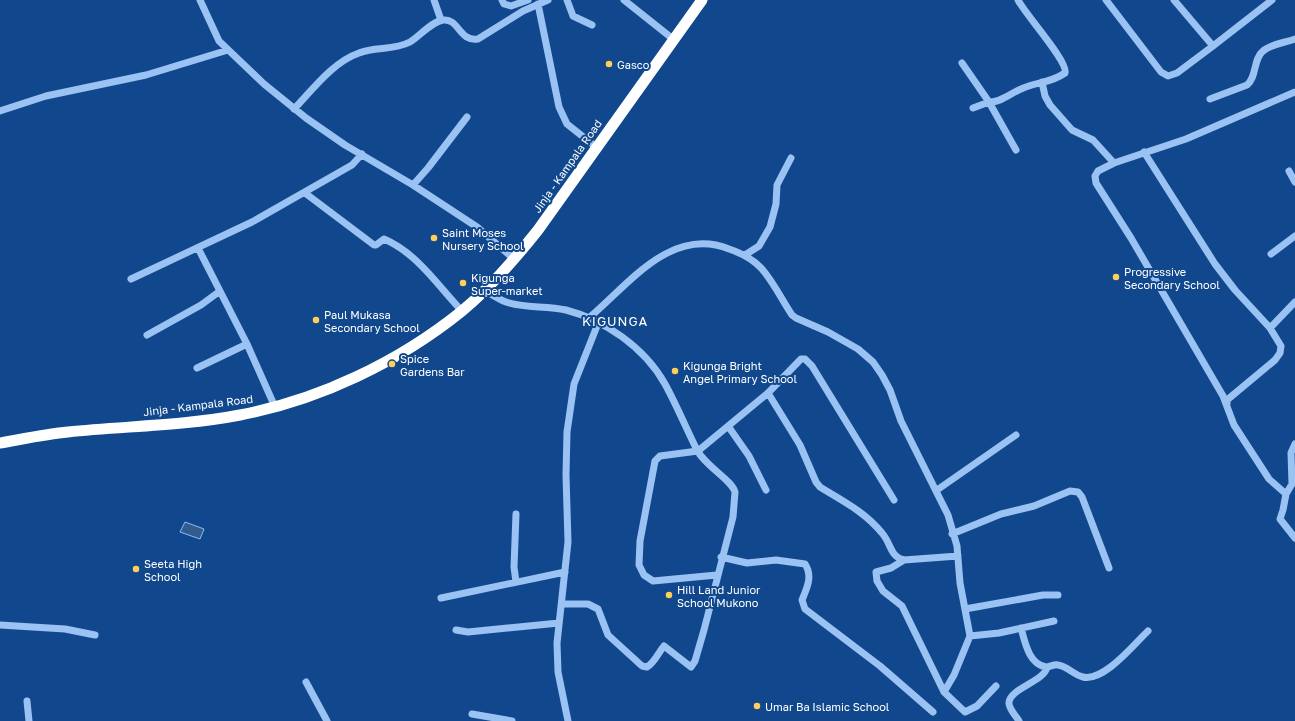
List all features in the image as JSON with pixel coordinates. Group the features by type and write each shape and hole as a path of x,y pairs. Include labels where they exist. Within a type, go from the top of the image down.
{"highway":[{"name":"Jinja - Kampala Road","path":"0,443 66,432 198,421 239,415 275,407 352,378 393,358 462,311 514,259 538,230 596,146 702,0"}],"street":[{"path":"200,0 214,35 264,84 294,109 345,145 413,185 477,227 514,259"},
{"path":"434,0 441,20"},
{"path":"502,0 504,4 511,6 528,0"},
{"path":"294,109 332,70 349,57 360,52 400,46 409,42 441,20 448,20 453,23 465,37 471,40 478,39 523,11 548,0"},
{"path":"567,0 573,16 592,25"},
{"path":"624,0 673,39"},
{"path":"973,108 988,102 997,101 1020,89 1042,82 1047,83 1055,80 1065,72 1065,67 1049,42 1022,8 1018,0"},
{"path":"1106,0 1165,75 1168,76 1177,73 1214,46 1272,0"},
{"path":"1174,0 1214,46"},
{"path":"538,4 559,107 567,124 596,146"},
{"path":"1210,99 1247,85 1252,80 1258,56 1261,52 1270,47 1295,39"},
{"path":"0,111 46,96 146,75 228,50"},
{"path":"962,63 988,102 1016,150"},
{"path":"1042,82 1045,96 1050,105 1072,130 1093,140 1114,163"},
{"path":"1286,494 1270,479 1234,425 1227,404 1131,238 1096,183 1096,173 1114,163 1186,139 1295,92"},
{"path":"413,185 428,168 467,116"},
{"path":"1144,152 1215,264 1235,290 1270,328 1281,346 1280,353 1275,360 1226,400 1227,404"},
{"path":"131,279 252,222 352,165 362,154"},
{"path":"745,255 759,246 770,227 775,210 777,185 791,158"},
{"path":"1289,170 1295,182"},
{"path":"305,193 374,245 384,239 401,248 434,279 462,311"},
{"path":"1271,254 1295,236"},
{"path":"590,317 643,268 662,256 690,244 711,243 745,255 761,268 792,315 842,339 858,349 872,362 890,390 901,421 937,490 948,515 952,534 957,546 960,583 970,636 954,675 944,692"},
{"path":"198,248 247,344 275,407"},
{"path":"484,290 505,302 516,305 565,310 590,317 631,344 655,369 664,383 703,461 734,489 736,496 733,517 721,557 695,661 691,666 664,646 656,655 653,664 647,667 642,666 608,635 598,609 588,604 562,604"},
{"path":"148,335 201,305 220,291"},
{"path":"1270,328 1295,302"},
{"path":"568,721 558,672 557,643 568,542 566,463 571,394 599,322"},
{"path":"197,368 247,344"},
{"path":"717,575 653,580 644,575 639,565 640,541 655,461 660,456 698,452 768,393 801,359 805,359 812,366 894,500"},
{"path":"768,393 800,445 816,482 820,487 863,513 883,534 897,559 904,560 958,556"},
{"path":"728,426 749,456 766,490"},
{"path":"937,490 1016,435"},
{"path":"1295,444 1291,453 1292,484 1286,494 1280,519 1295,538"},
{"path":"952,534 1001,514 1034,506 1070,491 1078,492 1082,496 1109,568"},
{"path":"516,514 514,567 516,582"},
{"path":"721,557 747,563 776,560 805,564 809,571 808,586 802,600 805,609 885,671 933,712"},
{"path":"904,560 891,568 876,572 877,581 883,591 902,606 944,692 965,712 977,706 996,686"},
{"path":"441,598 565,572"},
{"path":"964,609 1043,595 1058,595"},
{"path":"970,636 1054,621"},
{"path":"456,630 468,632 559,623"},
{"path":"0,625 64,629 95,635"},
{"path":"1021,628 1026,647 1034,661 1047,667 1058,665 1082,677 1092,678 1113,666 1148,631"},
{"path":"1019,721 1010,704 1011,698 1024,686 1044,674 1047,667"},
{"path":"306,682 327,721"},
{"path":"27,701 29,721"},
{"path":"472,714 512,721"}],"water":[{"path":"185,522 204,529 200,539 180,532"}],"place":[{"name":"Gasco","path":"609,64"},
{"name":"Saint Moses Nursery School","path":"434,238"},
{"name":"Progressive Secondary School","path":"1116,277"},
{"name":"Kigunga Super-market","path":"463,283"},
{"name":"Paul Mukasa Secondary School","path":"316,320"},
{"name":"Spice Gardens Bar","path":"392,364"},
{"name":"Kigunga Bright Angel Primary School","path":"675,371"},
{"name":"Seeta High School","path":"136,569"},
{"name":"Hill Land Junior School Mukono","path":"669,595"},
{"name":"Umar Ba Islamic School","path":"757,706"}],"district":[{"name":"KIGUNGA","path":"615,321"}]}
